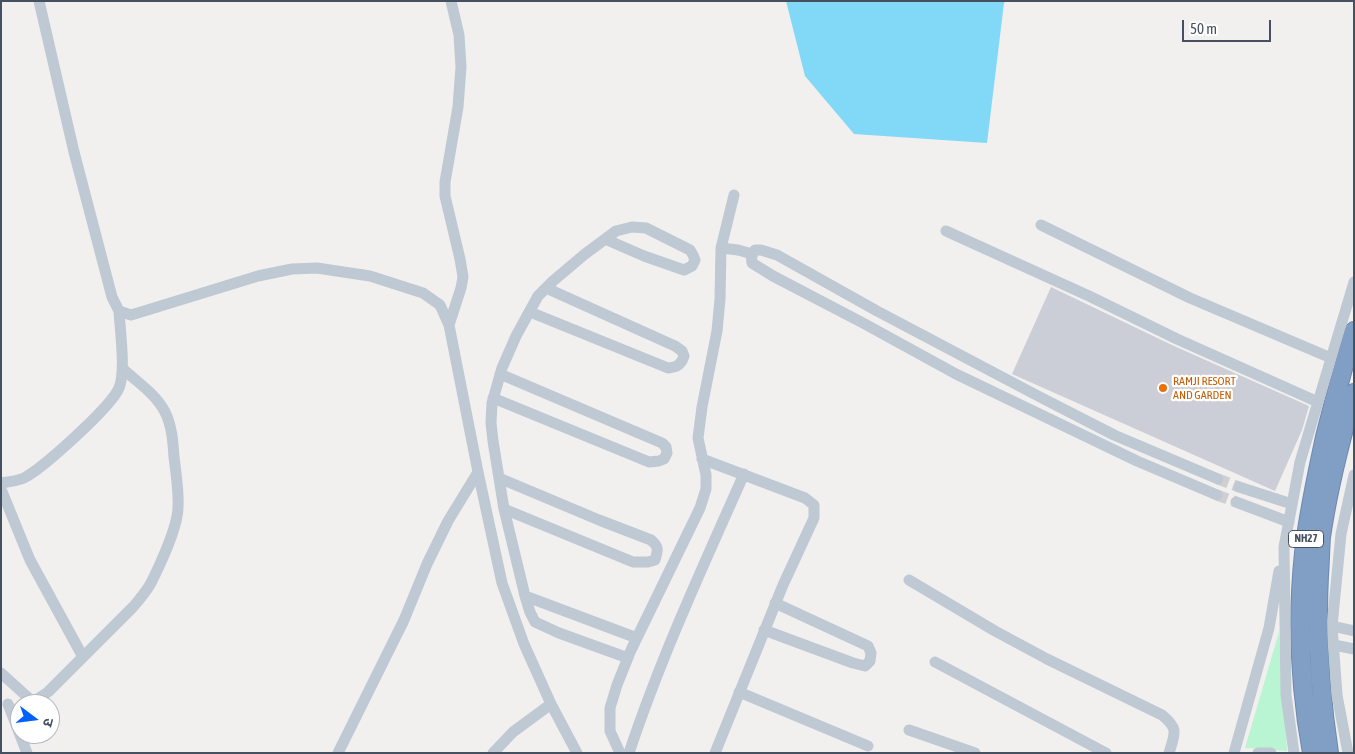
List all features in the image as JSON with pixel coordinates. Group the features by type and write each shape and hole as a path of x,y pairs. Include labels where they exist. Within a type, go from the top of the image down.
{"highway":[{"name":"NH27","path":"1312,753 1304,699 1301,658 1301,592 1304,552 1321,457 1354,331"},
{"name":"NH27","path":"1329,753 1318,663 1318,593 1321,539 1331,480 1354,393"}],"street":[{"path":"1,483 24,478 74,438 115,397 120,387 122,368 120,311 112,297 74,152 39,1"},
{"path":"449,325 463,277 445,196 445,182 458,107 461,67 459,35 452,1"},
{"path":"620,753 610,732 610,708 628,658 700,508 706,489 706,475 698,438 717,331 721,248 734,195"},
{"path":"1041,225 1190,298 1331,358"},
{"path":"606,239 644,256 684,270 692,266 695,260 694,254 690,250 646,228 632,227 616,232 606,239 565,270 538,296 516,336 500,374 493,398 491,423 504,509 525,596 535,622 628,658"},
{"path":"946,231 1089,296 1177,339 1318,402"},
{"path":"721,248 752,254"},
{"path":"1217,495 1137,461 956,374 752,264 752,254 755,250 761,250 777,255 877,311 1114,435 1218,479"},
{"path":"120,311 131,315 258,276 292,269 317,268 370,276 423,293 440,305 449,325 502,583 524,644 551,704 577,753"},
{"path":"1234,753 1269,628 1300,462 1354,282"},
{"path":"530,312 668,368 677,367 682,362 684,356 682,351 675,346 546,288"},
{"path":"45,694 143,595 151,583 176,523 178,509 174,450 168,421 156,398 122,368"},
{"path":"493,398 649,462 664,459 667,453 666,447 662,443 500,374"},
{"path":"702,459 805,498 814,505 814,518 775,603 714,753"},
{"path":"338,753 404,620 448,520 478,472"},
{"path":"629,753 644,708 682,613 744,474"},
{"path":"1348,753 1337,695 1332,626 1341,534 1354,475"},
{"path":"499,478 651,540 656,544 658,551 655,560 633,562 504,509"},
{"path":"1239,487 1292,504"},
{"path":"1,489 30,560 83,657"},
{"path":"1236,502 1288,522"},
{"path":"1284,548 1286,695 1294,753"},
{"path":"909,580 995,631 1047,659 1162,715 1174,728 1169,753"},
{"path":"525,596 637,638"},
{"path":"764,630 853,663 865,666 870,661 871,652 868,646 775,603"},
{"path":"1332,626 1354,631"},
{"path":"1334,645 1354,649"},
{"path":"935,662 1106,753"},
{"path":"1,673 23,694"},
{"path":"739,692 868,746"},
{"path":"5,702 27,753"},
{"path":"492,753 513,732 551,704"},
{"path":"908,730 975,753"},
{"path":"1258,753 1271,753"}],"green space":[{"path":"1279,632 1287,751 1245,748"}],"water":[{"path":"786,1 1006,1 1004,3 987,143 854,134 805,76"}],"building":[{"name":"RAMJI RESORT AND GARDEN","path":"1051,287 1174,346 1309,406 1302,430 1275,491 1012,374"}],"tunnel":[{"path":"1218,479 1239,487"},
{"path":"1217,495 1236,502"}],"place":[{"name":"RAMJI RESORT AND GARDEN","path":"1163,388"}]}
